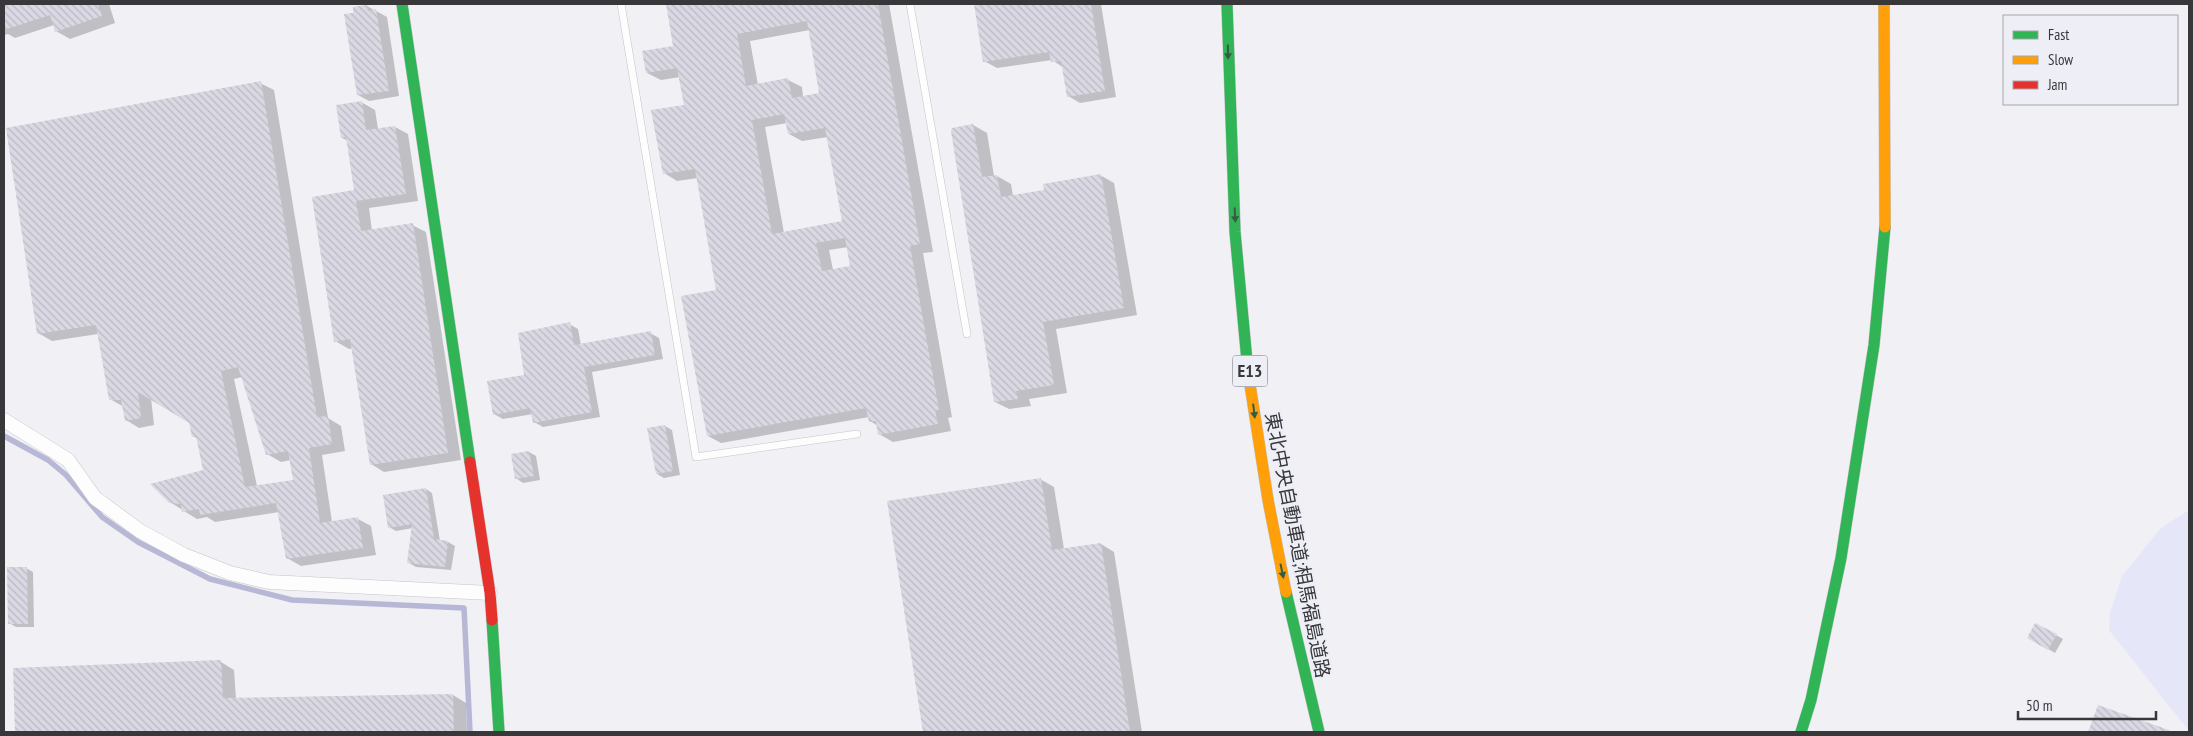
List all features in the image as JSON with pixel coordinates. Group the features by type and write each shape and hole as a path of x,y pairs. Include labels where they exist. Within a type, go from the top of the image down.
{"main road":[{"path":"402,4 490,594 499,732"},
{"name":"東北中央自動車道;相馬福島道路","path":"1227,4 1229,96 1237,264 1255,415 1274,532 1318,732"},
{"path":"1800,732 1811,700 1841,558 1874,345 1886,220 1884,4"}],"street":[{"path":"4,420 68,460 95,498 140,531 184,555 230,573 269,582 490,594"}],"lane":[{"path":"621,4 696,457 857,434"},
{"path":"910,4 967,334"}],"shaded area":[{"path":"2189,510 2189,731 2109,630 2110,613 2122,576 2161,528"}],"building":[{"path":"4,4 98,4 102,16 55,32 50,15 4,30"},
{"path":"666,4 878,4 920,244 910,246 939,410 935,410 938,424 878,435 876,421 869,422 866,408 707,436 681,296 716,290 695,169 663,174 651,110 684,105 677,68 646,73 642,51 673,46","holes":["807,21 819,93 792,98 788,78 746,86 737,34","784,114 788,134 825,128 842,221 772,234 752,120","845,238 850,266 822,271 816,243"]},
{"path":"974,4 1091,4 1105,91 1067,97 1061,61 1051,62 1049,52 983,62"},
{"path":"367,5 368,11 376,9 389,91 357,95 344,14 353,13 353,7"},
{"path":"261,81 317,417 328,416 332,444 309,448 320,523 358,517 363,548 286,559 276,503 200,515 199,509 182,512 181,504 169,503 150,484 203,470 196,436 192,437 189,423 138,392 141,418 125,421 121,400 109,400 96,325 37,334 6,128","holes":["238,367 266,455 288,451 293,480 245,487 221,371"]},
{"path":"362,101 366,130 395,126 406,194 356,201 361,231 413,223 448,453 370,465 350,339 334,342 312,197 354,190 346,137 341,138 336,105"},
{"path":"973,124 982,177 997,175 1001,197 1044,190 1043,184 1101,174 1124,308 1043,322 1054,385 1016,391 1018,399 994,402 951,131 952,128"},
{"path":"570,322 574,345 651,331 655,355 584,367 592,412 533,423 530,408 493,415 487,381 524,375 518,333"},
{"path":"665,425 673,471 656,474 647,428"},
{"path":"529,451 534,476 515,479 511,454"},
{"path":"1041,478 1052,550 1101,543 1130,732 923,732 887,501"},
{"path":"426,488 434,539 448,541 445,567 407,563 412,524 388,528 383,495"},
{"path":"7,567 27,567 28,624 8,624"},
{"path":"2035,623 2057,634 2048,650 2027,638"},
{"path":"221,660 223,698 453,694 454,732 15,732 13,668"},
{"path":"2098,705 2169,730 2169,732 2088,732"}],"waterway":[{"path":"4,436 48,460 66,475 102,517 138,542 210,579 292,600 464,608 470,732"}],"traffic: fast":[{"path":"402,4 470,462"},
{"path":"1227,4 1235,232 1248,372"},
{"path":"1801,732 1811,700 1841,558 1874,345 1885,227"},
{"path":"1286,592 1319,732"},
{"path":"492,620 499,732"}],"traffic: slow":[{"path":"1884,4 1885,227"},
{"path":"1248,372 1268,500 1286,592"}],"traffic: jam":[{"path":"470,462 490,593 492,620"}]}
